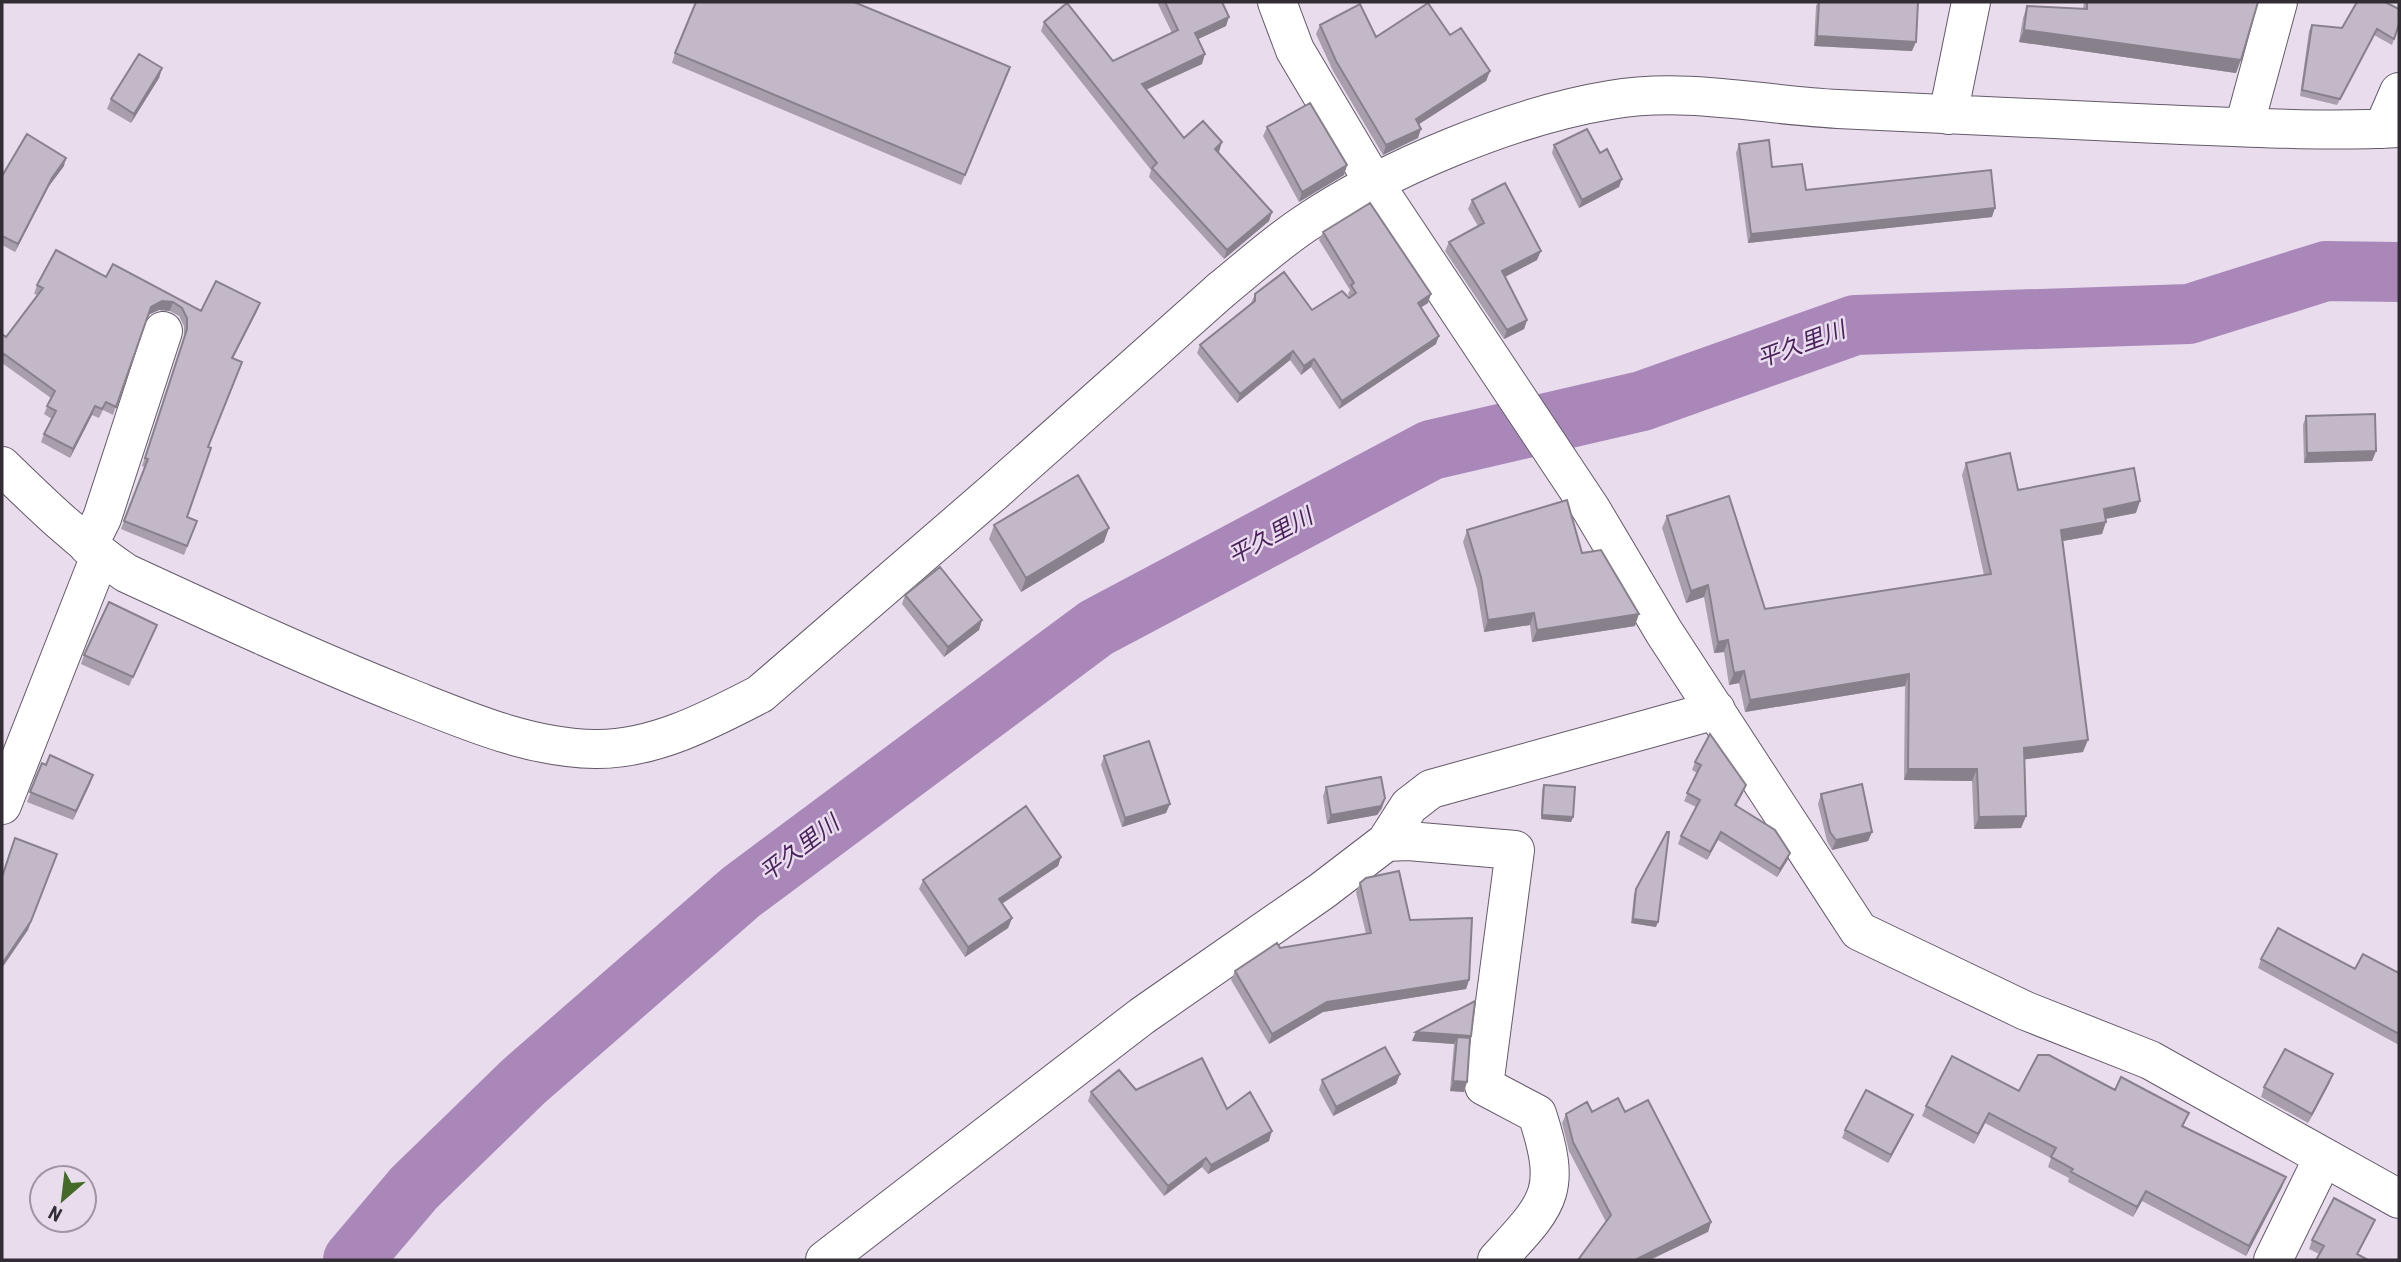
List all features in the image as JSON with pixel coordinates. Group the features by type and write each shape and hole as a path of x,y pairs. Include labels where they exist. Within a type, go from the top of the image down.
{"street":[{"path":"1277,2 1295,50 1374,183 1488,359 1591,509 1664,632 1859,931 2026,1012 2150,1060 2399,1199"},
{"path":"1948,115 1971,2"},
{"path":"2244,127 2277,2"},
{"path":"2,466 94,551 126,573 318,661 498,733 596,749 648,742 716,717 760,694 1221,290 1303,225 1374,183 1552,111 1659,94 1712,96 1807,107 1948,115 2244,127 2391,128 2399,92"},
{"path":"2,806 94,551 102,518 163,331"},
{"path":"825,1260 1142,1016 1322,891 1386,842 1409,806 1430,789 1716,710"},
{"path":"1386,842 1408,841 1515,850 1484,1086 1537,1114 1552,1178 1540,1212 1496,1260"},
{"path":"2273,1260 2323,1158"}],"building":[{"path":"696,2 854,2 1010,67 965,175 675,53"},
{"path":"1165,2 1222,2 1229,17 1195,33 1205,54 1142,84 1184,138 1203,121 1222,142 1215,149 1272,212 1227,250 1152,168 1157,163 1044,22 1067,3 1113,61 1178,30"},
{"path":"1819,2 1918,2 1916,42 1817,36"},
{"path":"2087,2 2258,2 2241,60 2024,30 2027,6 2087,9"},
{"path":"2357,2 2385,2 2399,9 2399,24 2394,39 2377,29 2340,99 2302,90 2312,25 2342,28"},
{"path":"1428,3 1450,35 1461,28 1490,71 1416,119 1421,129 1386,145 1336,61 1320,25 1360,4 1376,37"},
{"path":"139,54 162,68 134,114 111,99"},
{"path":"1310,103 1347,165 1302,192 1267,127"},
{"path":"1587,129 1600,153 1607,149 1622,179 1582,200 1554,145"},
{"path":"27,134 66,158 52,178 18,244 2,236 2,176"},
{"path":"1769,140 1772,167 1802,164 1806,190 1991,170 1995,208 1751,234 1739,144"},
{"path":"1505,183 1541,251 1502,271 1527,320 1507,330 1449,242 1484,223 1472,200"},
{"path":"1370,203 1431,294 1418,303 1439,336 1342,401 1314,359 1304,366 1293,351 1240,394 1200,345 1255,301 1255,294 1284,272 1312,310 1342,291 1349,298 1356,293 1351,285 1354,283 1323,232"},
{"path":"56,250 106,277 113,264 201,311 216,281 260,303 232,358 242,362 208,447 211,448 187,517 197,521 187,546 124,521 148,459 145,458 187,329 187,318 182,308 173,302 162,301 151,307 116,407 106,402 102,409 95,406 73,449 44,434 56,411 47,406 55,391 4,354 2,357 2,334 6,337 43,288 37,285"},
{"path":"2375,414 2376,451 2307,453 2306,416"},
{"path":"2010,453 2018,490 2134,468 2140,501 2104,509 2106,522 2061,530 2088,740 2024,748 2026,816 1979,817 1977,769 1908,769 1909,674 1750,700 1744,671 1734,673 1728,640 1718,642 1708,585 1691,591 1667,516 1729,496 1765,609 1991,574 1966,463"},
{"path":"1078,475 1109,528 1026,578 994,525"},
{"path":"1567,500 1582,553 1601,550 1639,614 1537,630 1534,613 1488,620 1481,577 1467,530"},
{"path":"940,567 982,620 948,647 905,595"},
{"path":"109,602 157,625 133,677 84,655"},
{"path":"1710,734 1746,785 1735,805 1775,830 1790,853 1780,869 1721,832 1710,852 1681,836 1700,800 1687,793 1701,765 1695,762"},
{"path":"1149,741 1170,804 1125,818 1104,756"},
{"path":"50,755 93,775 76,811 30,792 42,763 46,765"},
{"path":"1381,777 1385,798 1381,806 1331,815 1326,787"},
{"path":"1862,784 1872,832 1836,840 1830,832 1821,794"},
{"path":"1544,785 1575,787 1573,817 1542,815"},
{"path":"1026,806 1061,857 999,899 1012,918 968,947 923,880"},
{"path":"1667,832 1658,922 1633,919 1636,889"},
{"path":"15,838 57,854 31,921 2,964 2,877"},
{"path":"1399,871 1410,920 1472,918 1469,980 1327,1002 1272,1034 1235,971 1277,943 1280,948 1371,933 1360,883 1366,878"},
{"path":"2278,928 2355,969 2363,954 2399,973 2399,1034 2261,959"},
{"path":"1475,1001 1471,1036 1416,1032"},
{"path":"1457,1037 1470,1038 1467,1082 1453,1081"},
{"path":"1385,1047 1400,1074 1336,1107 1322,1080"},
{"path":"2285,1049 2333,1074 2312,1114 2264,1087"},
{"path":"2038,1055 2049,1055 2115,1090 2121,1077 2189,1113 2182,1126 2286,1177 2249,1246 2146,1191 2137,1207 2071,1172 2073,1169 2051,1157 2056,1148 1989,1113 1978,1134 1926,1106 1952,1056 2019,1091"},
{"path":"1202,1058 1227,1109 1250,1092 1272,1131 1211,1165 1206,1158 1168,1186 1091,1092 1119,1070 1136,1090"},
{"path":"1866,1090 1913,1115 1891,1155 1845,1130"},
{"path":"1618,1098 1625,1112 1648,1100 1711,1222 1635,1260 1578,1260 1611,1215 1573,1142 1566,1114 1587,1102 1592,1112"},
{"path":"2334,1198 2375,1220 2357,1254 2368,1260 2316,1260 2324,1246 2312,1240"}],"waterway":[{"name":"平久里川","path":"353,1260 414,1188 523,1082 741,892 1096,628 1431,450 1642,401 1855,325 2189,314 2326,271 2399,272"}]}
